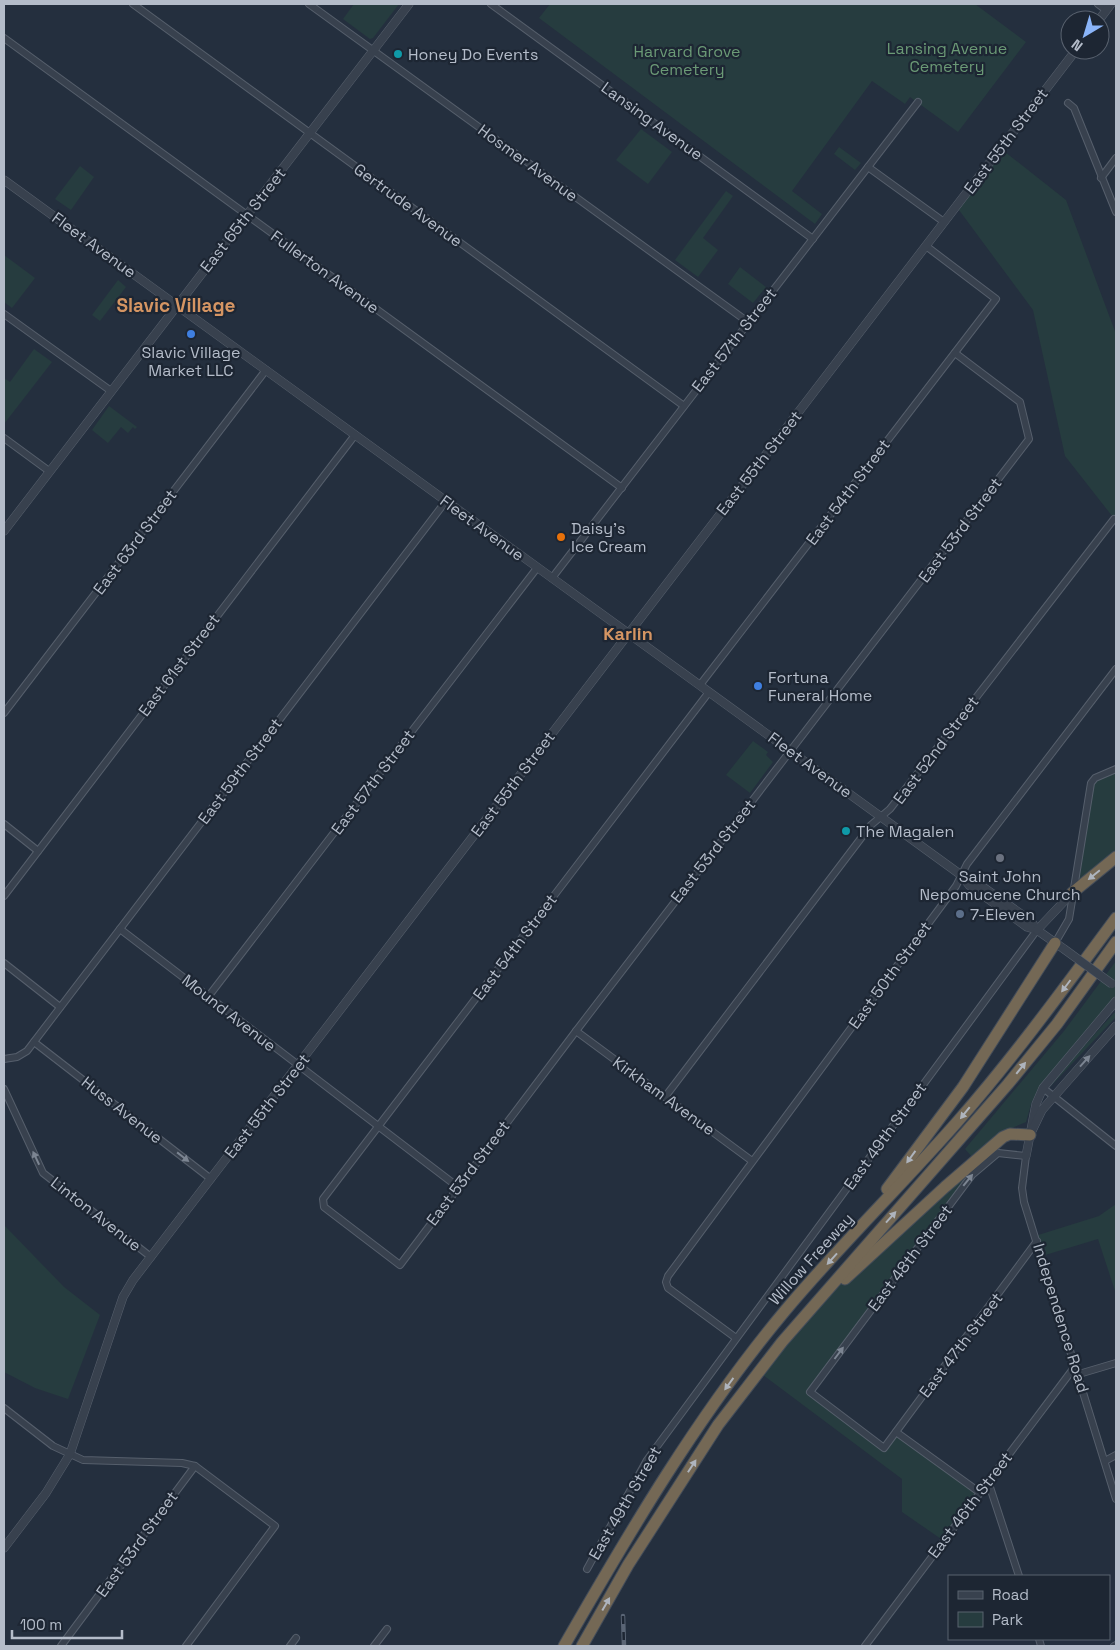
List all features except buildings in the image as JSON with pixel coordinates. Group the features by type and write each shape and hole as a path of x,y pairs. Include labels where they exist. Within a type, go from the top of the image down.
{"highway":[{"path":"1072,893 1116,857"},
{"name":"Willow Freeway","path":"564,1646 611,1565 679,1456 728,1384 784,1312 959,1120 1041,1019 1116,918"},
{"name":"Willow Freeway","path":"582,1646 628,1565 718,1425 782,1342 1008,1084 1057,1024 1116,942"},
{"path":"851,1238 963,1087 1059,946"},
{"path":"814,1307 945,1187 1003,1137 1010,1134 1030,1135"}],"street":[{"name":"Gertrude Avenue","path":"133,4 684,406"},
{"name":"Hosmer Avenue","path":"308,4 748,322"},
{"name":"East 65th Street","path":"4,531 409,4"},
{"name":"Lansing Avenue","path":"492,4 813,239"},
{"path":"1098,4 1109,7"},
{"name":"Fullerton Avenue","path":"4,38 622,488"},
{"name":"East 55th Street","path":"4,1548 46,1493 70,1454 123,1297 151,1257 1068,60"},
{"name":"East 57th Street","path":"552,578 918,102"},
{"path":"1068,103 1074,108 1116,212"},
{"path":"1101,178 1116,158"},
{"path":"868,168 944,222"},
{"name":"Fleet Avenue","path":"4,180 961,875 969,885 1027,927 1037,930 1114,986"},
{"name":"East 54th Street","path":"700,685 996,299 926,246"},
{"path":"4,314 111,391"},
{"name":"East 53rd Street","path":"400,1265 576,1031 1029,439 1020,402 955,353"},
{"name":"East 63rd Street","path":"4,713 266,370"},
{"name":"East 61st Street","path":"4,896 355,435"},
{"path":"4,438 49,471"},
{"name":"East 59th Street","path":"4,1059 21,1055 34,1042 446,501"},
{"name":"East 52nd Street","path":"665,1097 859,840 890,810 1114,519"},
{"name":"East 57th Street","path":"208,997 537,568"},
{"name":"East 50th Street","path":"736,1338 668,1288 666,1282 668,1276 956,886 967,864 1116,669"},
{"name":"East 54th Street","path":"400,1265 322,1203 378,1126 709,692"},
{"path":"1059,946 1069,919 1091,783 1095,778 1116,769"},
{"path":"4,824 38,851"},
{"path":"1037,930 1072,893"},
{"name":"Mound Avenue","path":"120,929 458,1187"},
{"name":"East 49th Street","path":"587,1569 647,1460 1037,930"},
{"path":"4,963 60,1007"},
{"path":"1116,1001 1043,1088 1116,1146"},
{"name":"Independence Road","path":"1030,1135 1036,1120 1053,1097 1116,1026"},
{"name":"Kirkham Avenue","path":"576,1031 752,1161"},
{"name":"Huss Avenue","path":"34,1042 210,1179"},
{"name":"Independence Road","path":"1043,1088 1036,1104 1026,1156 1022,1188 1024,1202 1079,1374 1116,1499"},
{"name":"Linton Avenue","path":"4,1089 43,1173 151,1257"},
{"name":"East 48th Street","path":"884,1448 810,1392 972,1175 998,1153 1026,1156"},
{"name":"East 47th Street","path":"884,1448 1037,1242"},
{"path":"1079,1374 1116,1363"},
{"name":"East 46th Street","path":"865,1646 1076,1365"},
{"path":"4,1408 53,1446 82,1460 182,1463 194,1466 276,1526 186,1646"},
{"path":"896,1432 979,1492"},
{"path":"1105,1461 1116,1456"},
{"name":"East 53rd Street","path":"61,1646 194,1466"},
{"path":"988,1481 1019,1575"},
{"path":"374,1646 387,1629"},
{"path":"290,1646 296,1638"}],"green space":[{"path":"354,4 399,4 373,38 370,39 343,19"},
{"name":"Lansing Avenue Cemetery","path":"550,4 975,4 1026,42 958,132 910,97 905,104 872,81 792,191 822,214 815,224 539,18"},
{"path":"641,129 672,152 648,184 616,160"},
{"path":"839,147 861,163 855,170 834,154"},
{"path":"1000,148 1066,200 1116,334 1116,521 1065,456 1033,310 956,206"},
{"path":"80,166 94,177 71,210 55,199"},
{"path":"726,191 733,196 703,238 718,250 698,277 675,260"},
{"path":"4,255 35,278 12,308 4,302"},
{"path":"740,267 766,287 753,303 728,284"},
{"path":"118,280 126,287 100,321 92,315"},
{"path":"34,349 52,362 4,424 4,378 10,382"},
{"path":"109,406 137,427 135,429 133,427 128,433 121,427 108,443 92,430"},
{"path":"753,741 768,752 766,755 773,762 750,793 726,775"},
{"path":"1116,769 1116,857 1072,893 1091,783"},
{"path":"1116,961 1116,1001 1038,1099 1032,1101 1026,1122 998,1134 972,1157 965,1149 1064,1031"},
{"path":"1116,1013 1116,1017 1051,1086 1049,1084"},
{"path":"965,1169 972,1175 810,1392 884,1448 896,1432 979,1492 944,1541 902,1512 902,1479 759,1372 814,1307"},
{"path":"1116,1204 1116,1294 1098,1239 1042,1256 1035,1236 1099,1216"},
{"path":"4,1225 64,1287 100,1315 68,1399 35,1388 4,1372"}],"railway":[{"path":"623,1616 624,1646"}],"place":[{"name":"Honey Do Events","path":"398,54"},
{"name":"Slavic Village Market LLC","path":"191,334"},
{"name":"Daisy's Ice Cream","path":"561,537"},
{"name":"Fortuna Funeral Home","path":"758,686"},
{"name":"The Magalen","path":"846,831"},
{"name":"Saint John Nepomucene Church","path":"1000,858"},
{"name":"7-Eleven","path":"960,914"}],"district":[{"name":"Slavic Village","path":"176,305"},
{"name":"Karlin","path":"628,633"}],"park label":[{"name":"Harvard Grove Cemetery","path":"687,60"}]}
